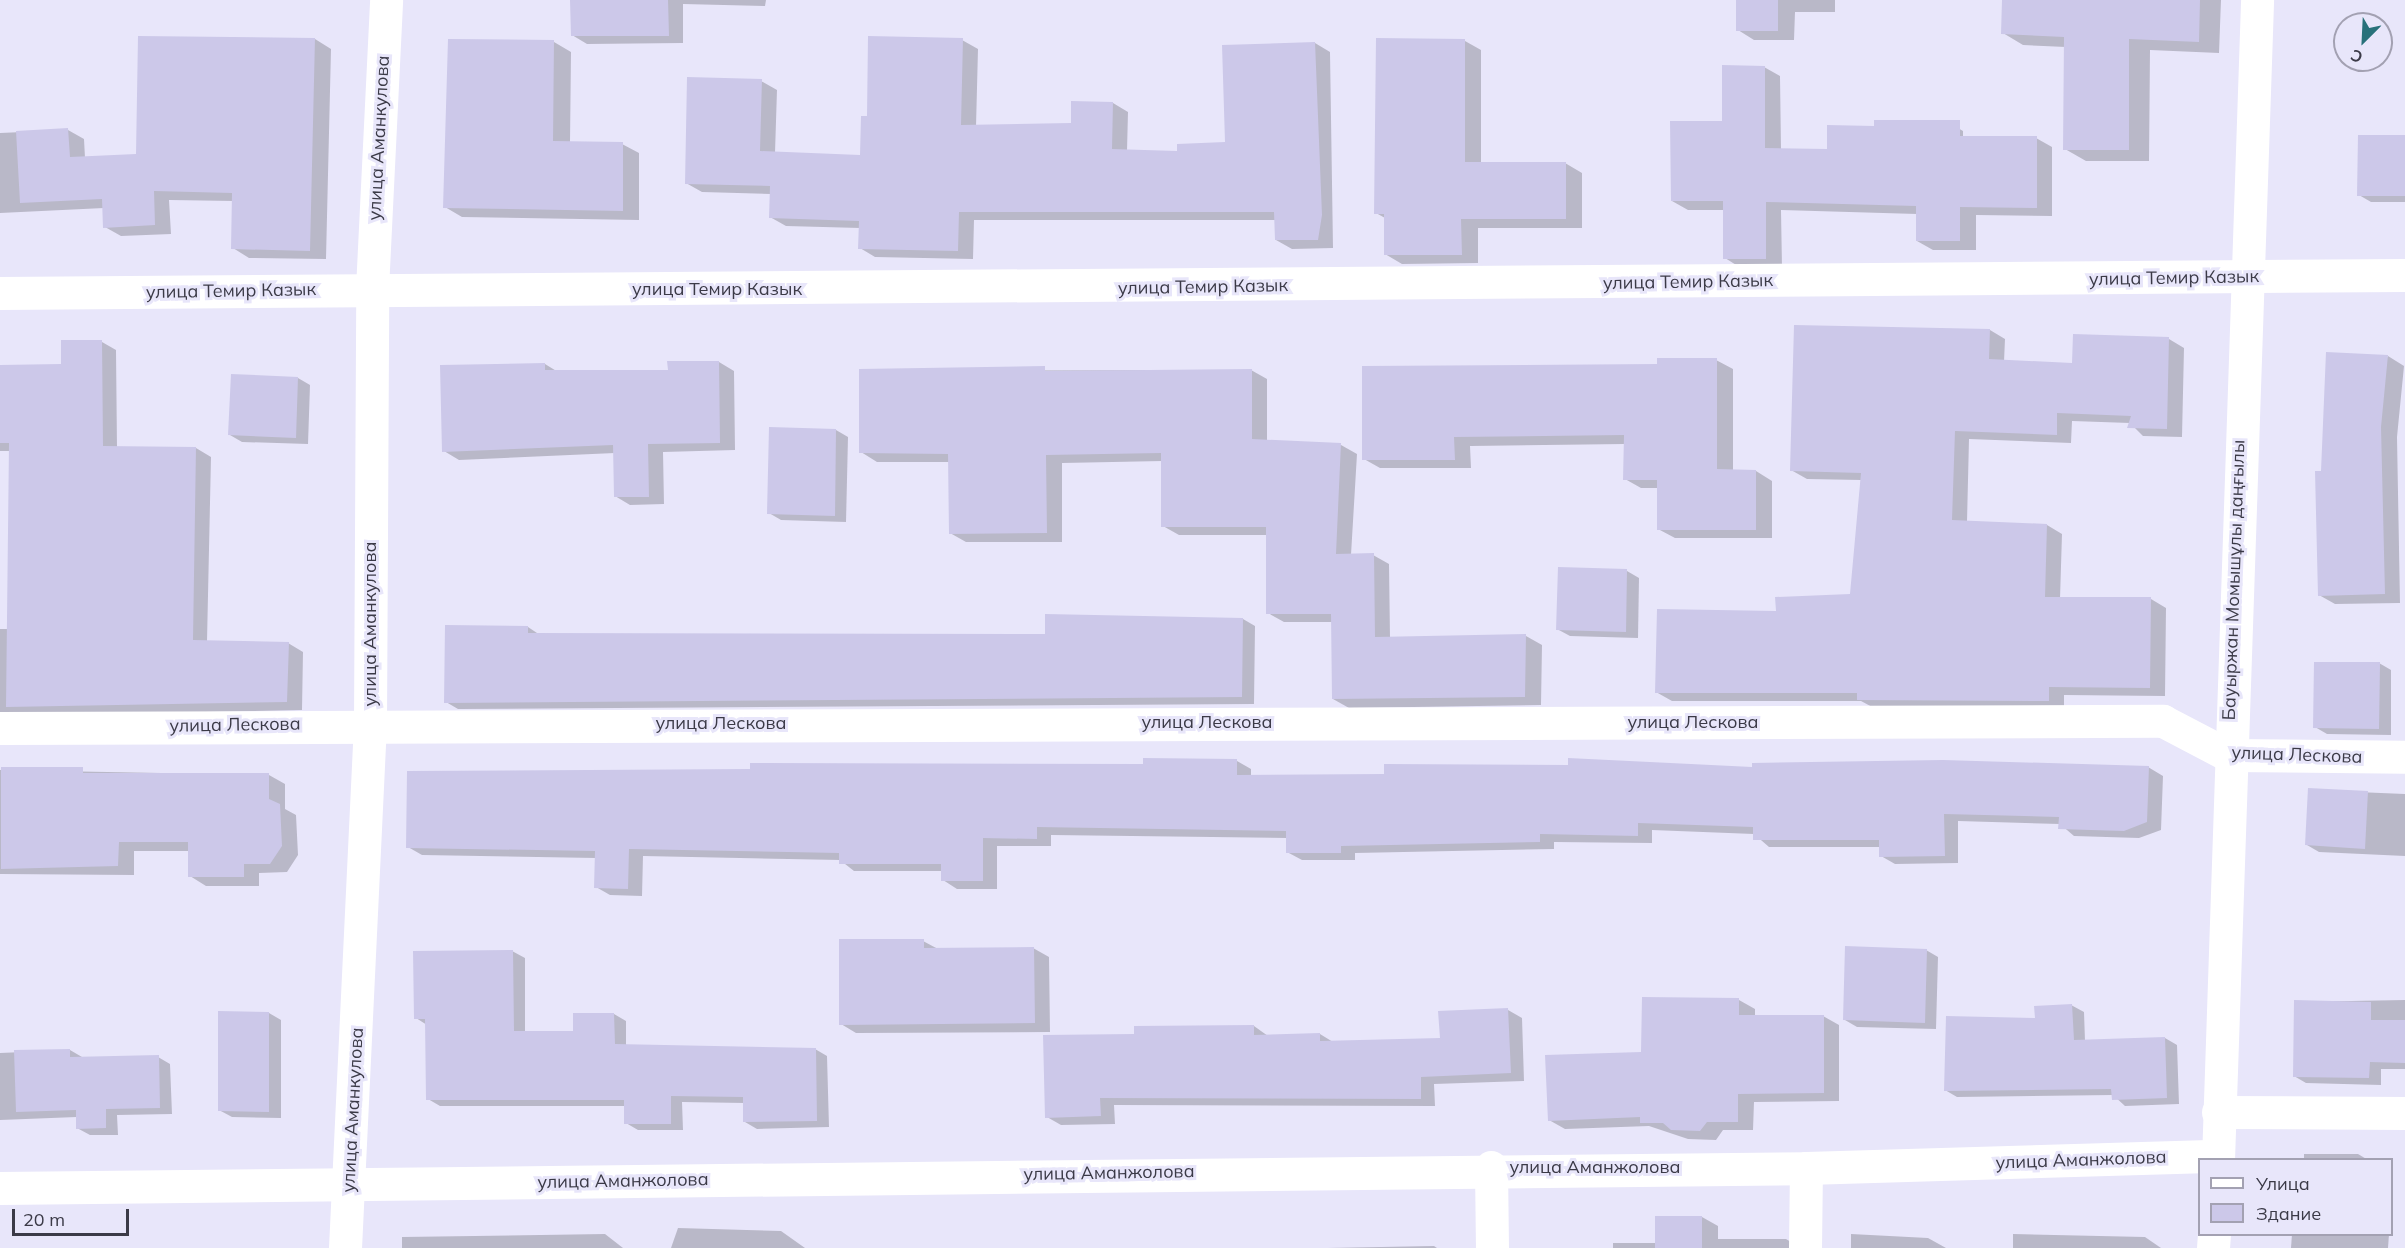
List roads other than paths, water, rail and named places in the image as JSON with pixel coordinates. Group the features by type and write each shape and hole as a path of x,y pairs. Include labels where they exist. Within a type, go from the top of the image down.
{"street":[{"name":"улица Аманкулова","path":"345,1248 350,1186 370,724 372,289 386,0"},
{"name":"Бауыржан Момышұлы даңғылы","path":"2218,1158 2228,755 2257,0"},
{"name":"улица Темир Казык","path":"0,293 2405,275"},
{"name":"улица Лескова","path":"0,728 370,724 2163,721 2228,755 2405,757"},
{"path":"2218,1112 2405,1113"},
{"name":"улица Аманжолова","path":"0,1188 350,1186 1491,1167 1806,1168 2198,1158"},
{"path":"1491,1167 1492,1248"},
{"path":"1805,1248 1806,1168"}]}
